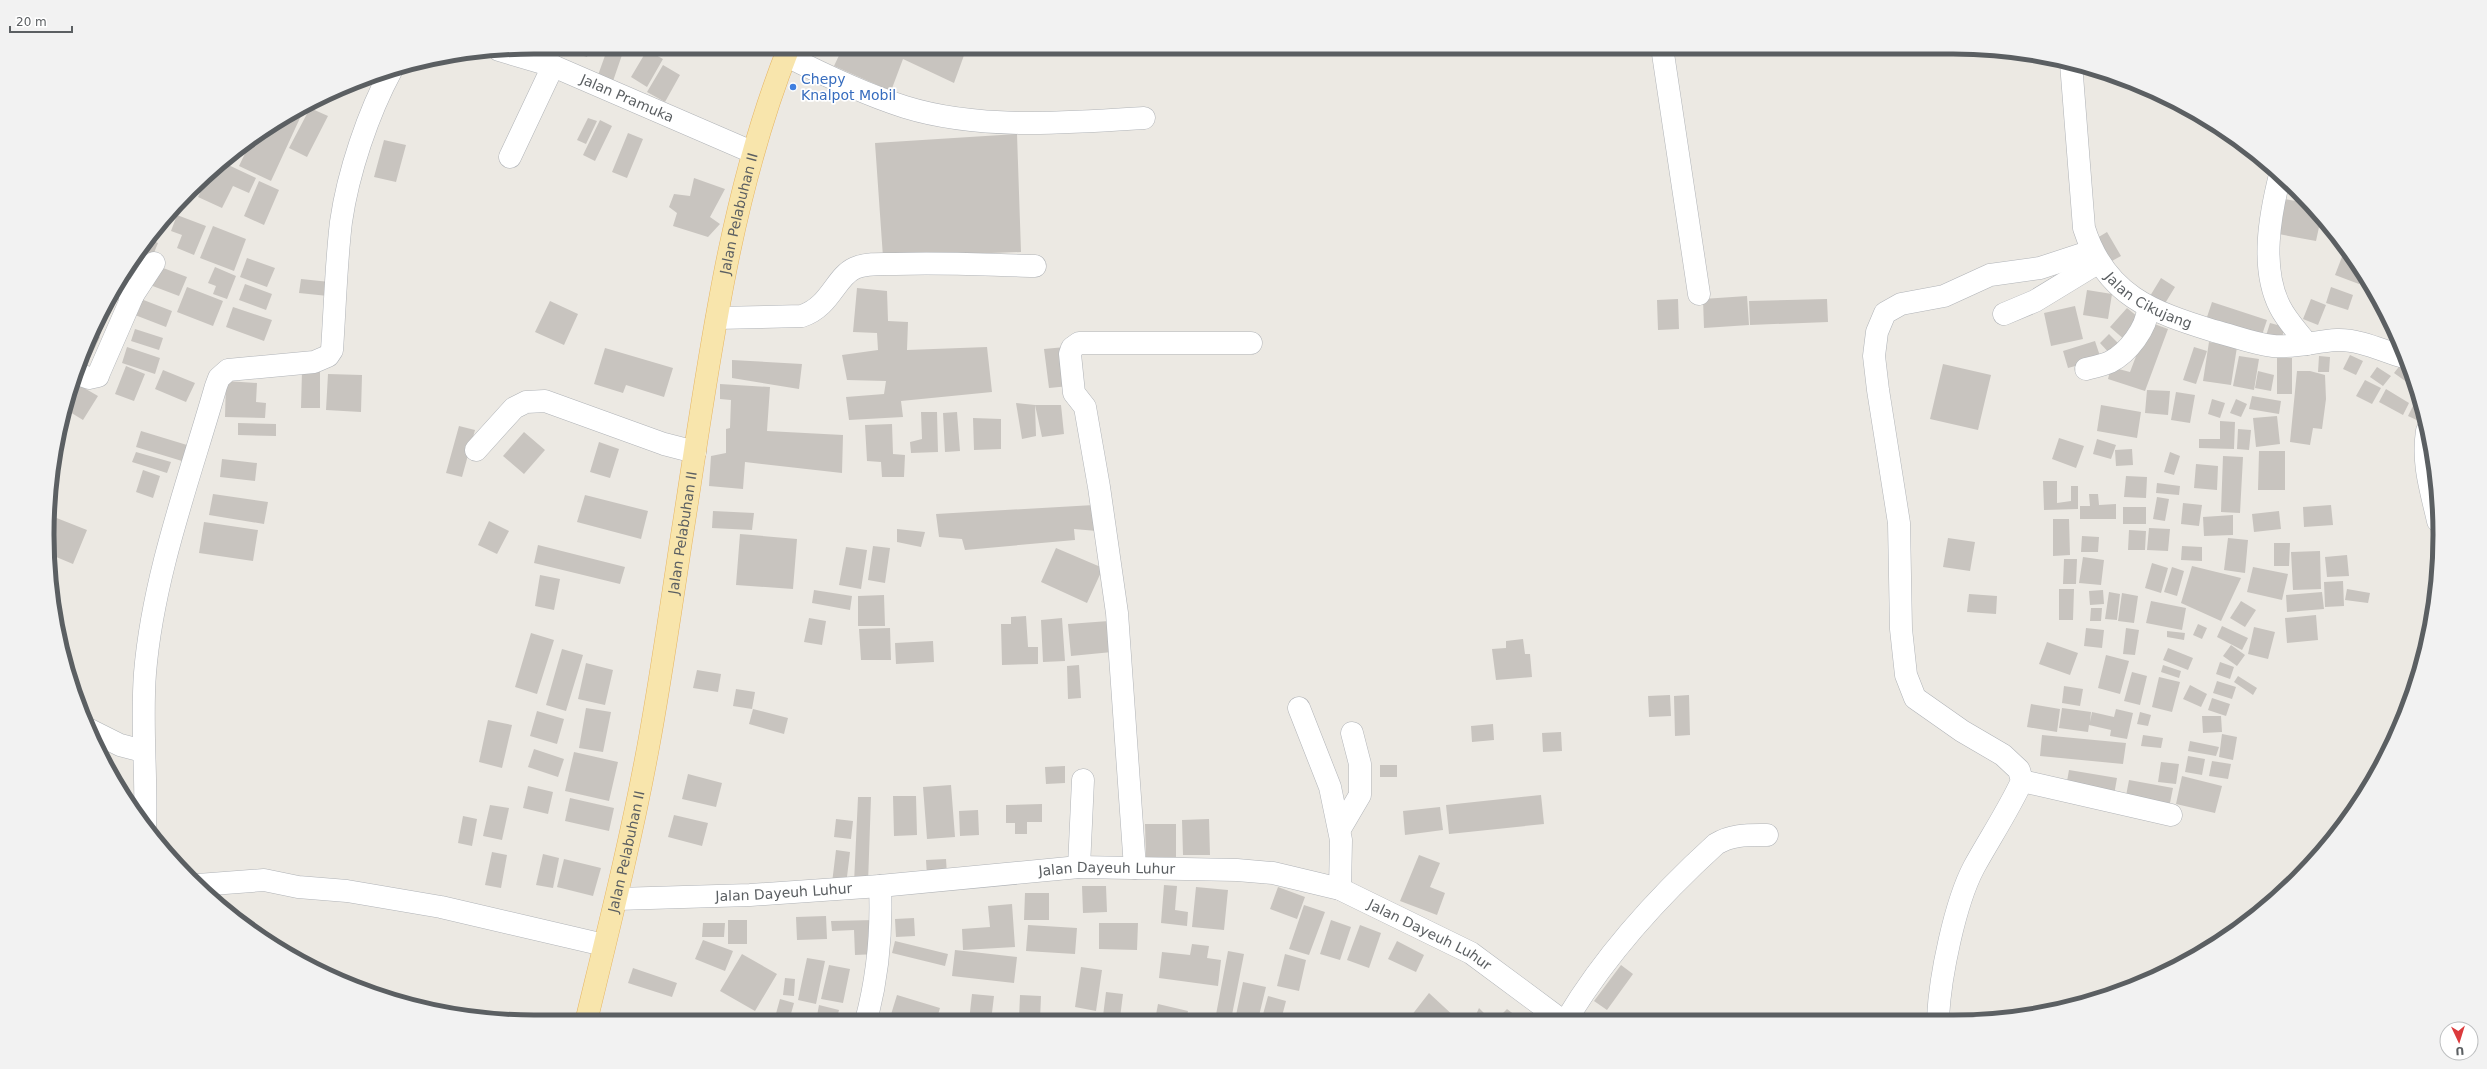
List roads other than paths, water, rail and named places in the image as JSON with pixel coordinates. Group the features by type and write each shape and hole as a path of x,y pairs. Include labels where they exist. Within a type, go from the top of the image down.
{"main road":[{"name":"Jalan Pelabuhan II","path":"588,1015 617,898 648,748 695,452 739,202 752,152 786,54"}],"street":[{"path":"793,54 862,91 892,102 961,118 1033,122 1144,118"},
{"path":"1663,54 1699,294"},
{"name":"Jalan Pramuka","path":"515,55 553,66 752,152"},
{"path":"510,157 553,66"},
{"name":"Jalan Cikujang","path":"2072,69 2091,246 2114,284 2148,308 2250,341 2274,346 2308,344 2336,340 2351,341 2398,355"},
{"path":"145,815 143,751 145,672 157,597 218,378 228,370 314,362 328,356 332,350 341,221 354,166 381,89 387,78"},
{"path":"2279,182 2269,240 2269,266 2280,307 2308,344"},
{"path":"2004,314 2035,301 2091,246"},
{"path":"1938,1015 1952,927 1973,868 2007,813 2022,782 2019,770 2003,755 1962,731 1915,698 1906,675 1901,629 1899,523 1874,356 1877,332 1885,313 1901,304 1944,296 1990,276 2040,268 2091,246"},
{"path":"82,375 89,378 98,376 125,290 154,263"},
{"path":"718,318 802,316 821,306 852,270 864,266 931,263 1035,266"},
{"path":"2086,369 2111,362 2136,339 2144,326 2148,308"},
{"path":"1135,868 1117,613 1085,407 1074,393 1070,354 1072,348 1079,343 1251,343"},
{"path":"476,450 514,408 526,402 545,401 664,444 695,452"},
{"path":"2426,455 2426,468 2432,500"},
{"path":"1299,708 1330,787 1340,829 1340,889"},
{"path":"1340,829 1360,795 1360,764 1352,733"},
{"path":"98,734 120,745 143,751"},
{"path":"1079,867 1083,780"},
{"path":"2022,782 2171,815"},
{"path":"1569,1015 1588,984 1639,923 1712,847 1722,840 1733,836 1767,835"},
{"name":"Jalan Dayeuh Luhur","path":"617,898 750,895 880,886 1079,867 1273,873 1340,889 1471,952 1555,1015"},
{"path":"206,884 264,880 298,887 347,891 440,907 604,946"},
{"path":"867,1015 877,969 881,934 880,886"}],"place":[{"name":"Chepy Knalpot Mobil","path":"793,87"}]}
